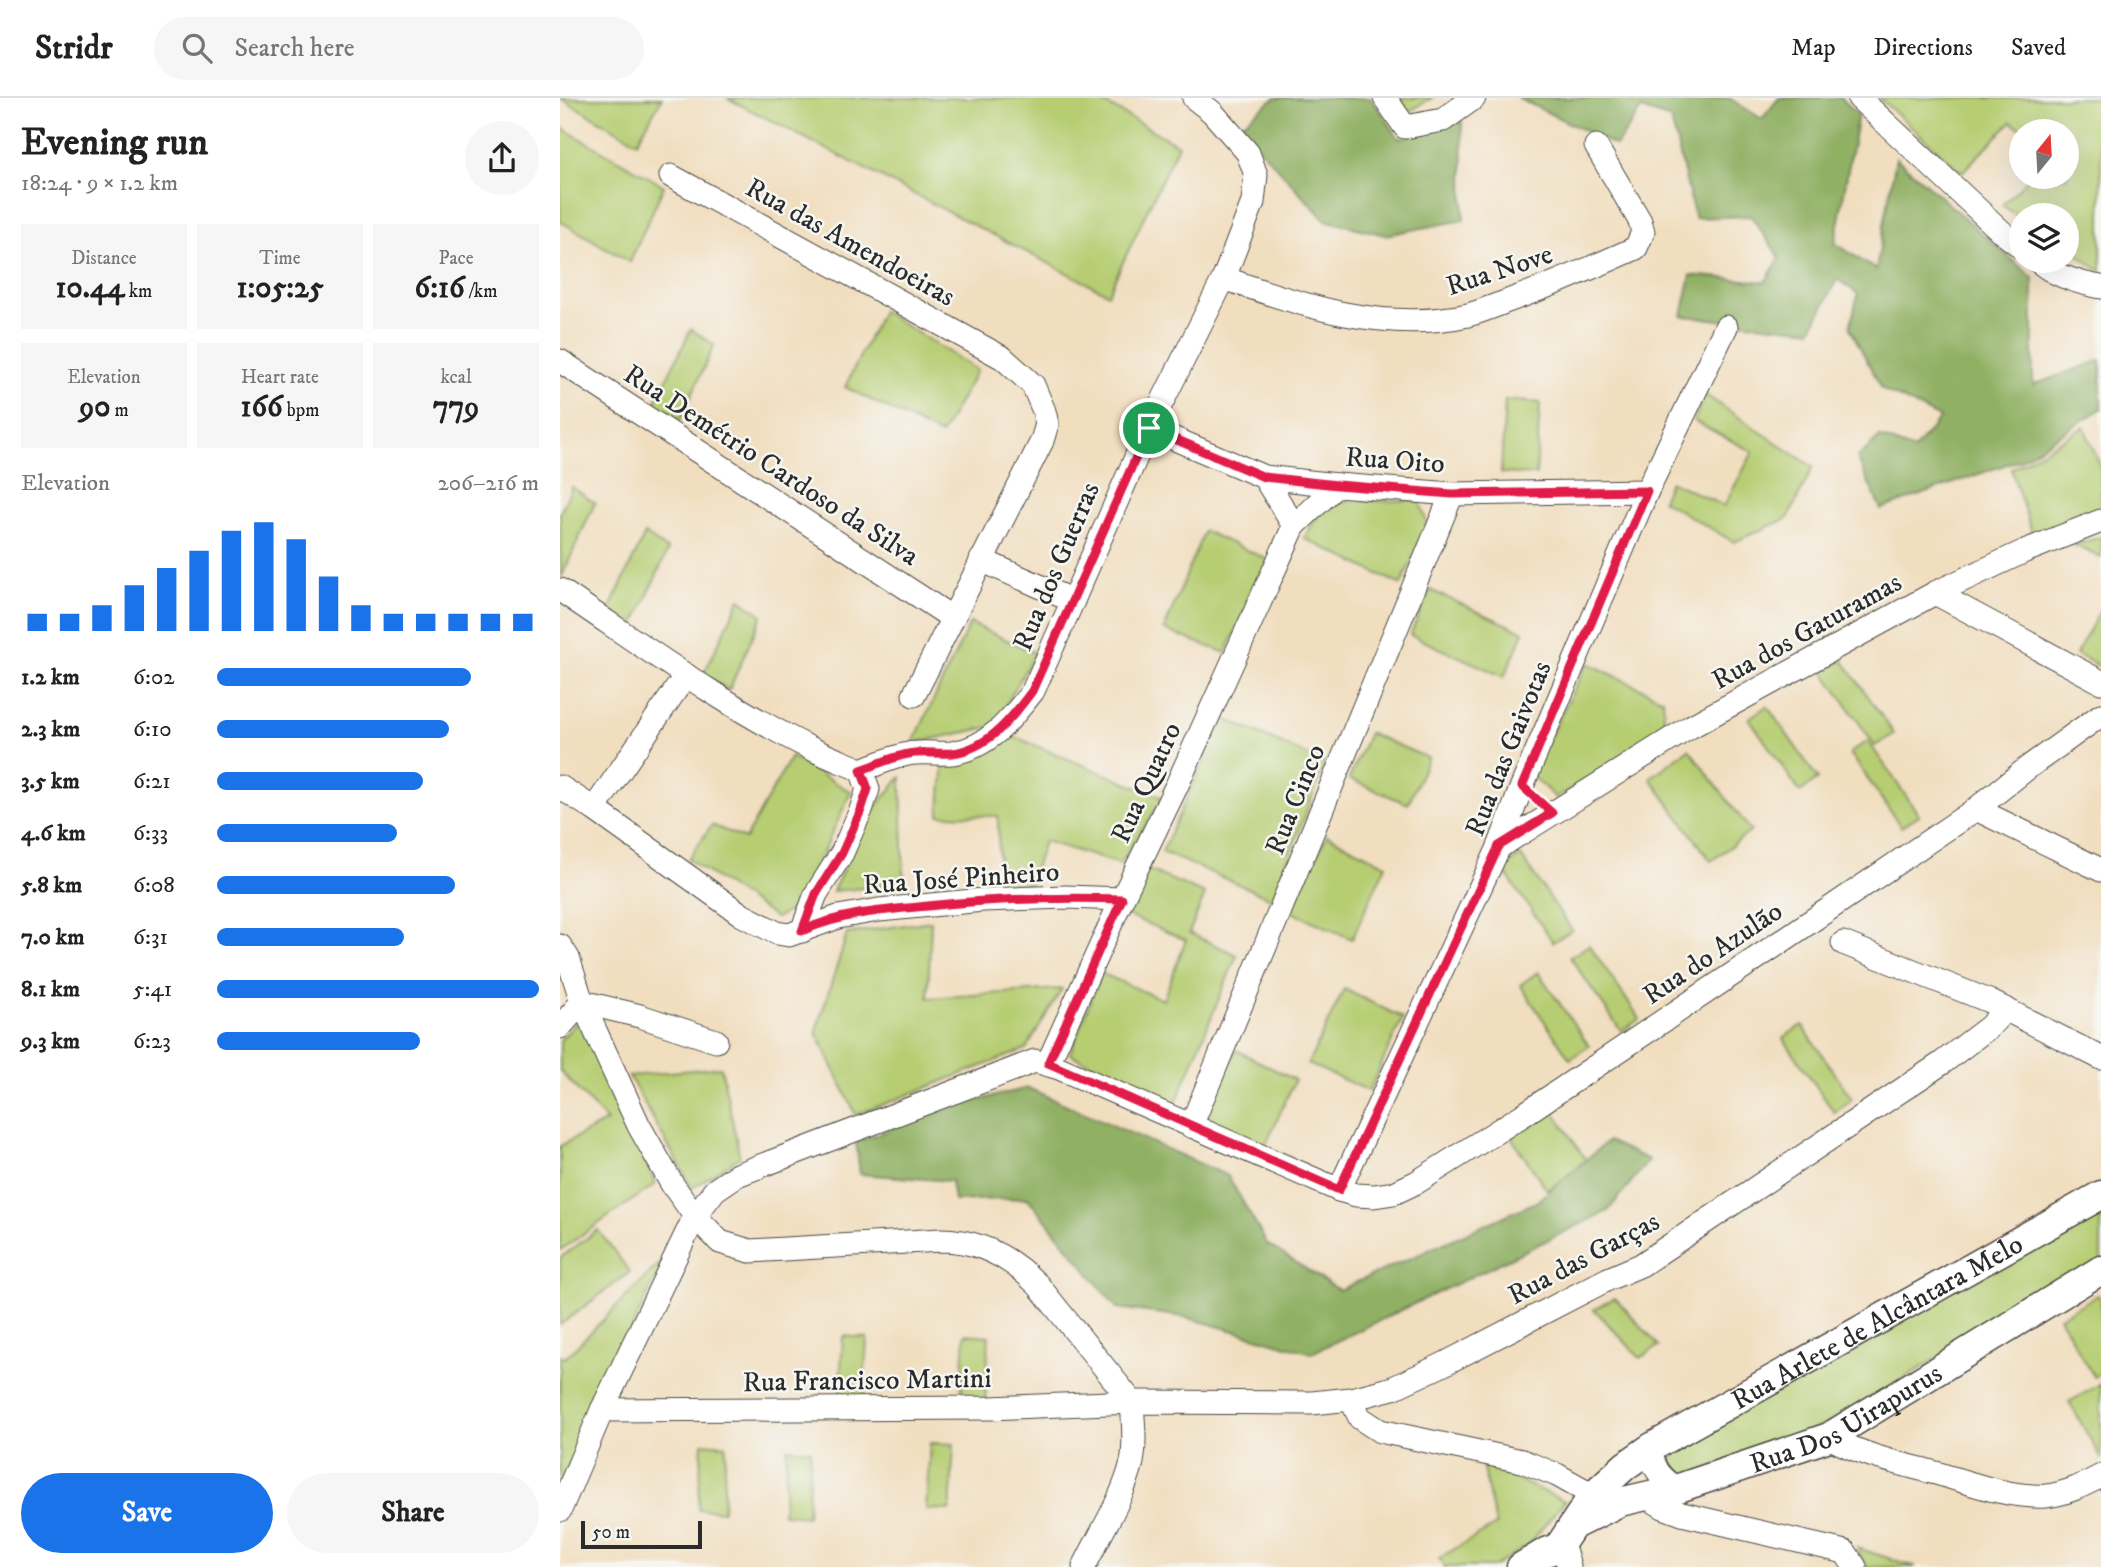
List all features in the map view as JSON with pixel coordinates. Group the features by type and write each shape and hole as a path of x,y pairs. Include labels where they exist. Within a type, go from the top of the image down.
{"main road":[{"name":"Rua Arlete de Alcântara Melo","path":"1599,1502 1625,1466 1652,1447 2101,1195"},
{"name":"Rua Dos Uirapurus","path":"1521,1567 1546,1552 1566,1547 1599,1502 1620,1502 1676,1489 1829,1437 2101,1270"}],"street":[{"name":"Rua dos Guerras","path":"861,770 909,753 954,753 974,746 995,734 1014,716 1032,691 1149,428 1224,278 1253,202 1256,175 1248,153 1212,112 1194,98"},
{"path":"1385,98 1405,127 1443,120 1474,98"},
{"path":"1859,98 2009,238"},
{"name":"Rua Nove","path":"1224,278 1310,307 1387,320 1458,316 1498,305 1556,284 1636,248 1643,232 1640,221 1596,146"},
{"name":"Rua das Amendoeiras","path":"671,176 1003,358 1033,385 1044,411 1046,424 1042,440 914,695"},
{"path":"2056,273 2101,286"},
{"name":"Rua das Gaivotas","path":"1339,1190 1499,846 1647,491 1726,327"},
{"name":"Rua Demétrio Cardoso da Silva","path":"560,361 951,617"},
{"name":"Rua Oito","path":"1149,428 1264,477 1452,494 1647,491"},
{"path":"1264,477 1294,526"},
{"name":"Rua Quatro","path":"1048,1063 1294,526 1337,485"},
{"name":"Rua Cinco","path":"1191,1126 1452,494"},
{"name":"Rua dos Gaturamas","path":"1499,846 1690,727 1935,593 2025,551 2101,521"},
{"path":"981,560 1073,601"},
{"path":"560,590 686,676 769,726 814,751 861,770 868,789 861,810 842,853 816,894 802,931"},
{"path":"1935,593 2101,682"},
{"path":"594,809 686,676"},
{"name":"Rua do Azulão","path":"1048,1063 1339,1190 1374,1196 1394,1193 1417,1182 1523,1115 1976,809 2101,715"},
{"path":"1522,786 1552,813"},
{"name":"Rua José Pinheiro","path":"560,787 758,924 777,933 789,935 838,917 879,910 983,900 1066,897 1122,899"},
{"path":"1976,809 2101,870"},
{"path":"1843,943 1989,1001 2101,1058"},
{"path":"560,946 568,958 582,1002 639,1126 672,1184 695,1216 720,1242 750,1251 941,1240 972,1243 1020,1269 1038,1285 1132,1402 1132,1461 1121,1492 1084,1567"},
{"path":"560,1027 582,1002"},
{"path":"582,1002 716,1041"},
{"name":"Rua das Garças","path":"1132,1402 1312,1403 1351,1399 1393,1388 1608,1279 1641,1265 1942,1063 1989,1027 2006,1009"},
{"path":"560,1510 602,1410 695,1216 715,1190 747,1170 1024,1065 1048,1063"},
{"path":"1351,1399 1360,1418 1380,1431 1522,1461 1557,1475 1599,1502"},
{"name":"Rua Francisco Martini","path":"602,1410 989,1408 1132,1402"},
{"path":"1829,1437 1869,1455 2015,1493 2045,1496 2070,1491 2101,1476"},
{"path":"1652,1447 1652,1462 1658,1472 1676,1489"},
{"path":"1647,1497 1682,1514 1845,1552 1855,1567"}],"green space":[{"path":"560,98 662,98 637,142"},
{"path":"727,98 1095,98 1178,145 1108,294"},
{"path":"1275,98 1371,98 1399,138 1462,121 1464,220 1385,235 1325,220 1239,126"},
{"path":"1401,98 1432,98 1408,112"},
{"path":"1518,98 1625,98 1634,103 1637,98 1729,98 1762,119 1779,98 1841,98 1858,114 1835,243 1876,270 1896,158 2009,257 2009,273 2027,273 2033,278 2033,385 2101,360 2101,409 2021,459 1881,509 1857,458 1880,437 1914,450 1940,418 1882,389 1850,328 1858,294 1837,279 1811,330 1682,316 1691,275 1765,282 1780,258 1751,216 1695,218 1671,119 1641,109 1616,146"},
{"path":"1879,98 2101,98 2101,271 2079,256 2079,203 2009,203 2009,210 2002,205 2018,189 2079,189 2079,119 2009,119 2009,124 1962,172"},
{"path":"560,127 664,186 630,262 560,221"},
{"path":"882,311 977,370 941,435 845,387"},
{"path":"691,329 714,345 680,421 654,405"},
{"path":"1704,394 1813,467 1788,518 1734,542 1662,500 1670,481 1724,506 1753,452 1694,421"},
{"path":"1505,400 1540,403 1536,475 1501,473"},
{"path":"2084,427 2101,468 2101,510 2034,539 2011,469"},
{"path":"572,487 595,503 561,578 560,513"},
{"path":"1419,500 1428,525 1401,585 1304,538 1320,512 1337,502"},
{"path":"1204,531 1269,560 1226,653 1164,630"},
{"path":"645,534 668,550 634,625 609,610"},
{"path":"2101,537 2101,558 2074,545"},
{"path":"1430,590 1524,632 1504,677 1410,635"},
{"path":"740,599 762,615 729,690 703,675"},
{"path":"2101,609 2101,667 2076,654"},
{"path":"970,623 1035,653 994,726 913,743"},
{"path":"1843,660 1894,734 1875,746 1824,672"},
{"path":"1588,663 1663,699 1665,733 1556,798 1530,774"},
{"path":"1767,706 1818,779 1800,792 1749,718"},
{"path":"1223,718 1325,763 1273,899 1162,852"},
{"path":"1369,733 1428,758 1408,804 1349,779"},
{"path":"1010,735 1163,798 1120,864 1044,841 1030,884 999,888 998,816 939,815 944,763"},
{"path":"1868,741 1919,815 1901,827 1850,753"},
{"path":"1689,749 1751,831 1711,861 1650,778"},
{"path":"791,757 851,792 799,905 776,918 688,859 712,825 745,839"},
{"path":"901,777 904,884 833,891 869,815"},
{"path":"1327,835 1386,865 1352,939 1290,911"},
{"path":"1521,856 1572,930 1553,942 1502,868"},
{"path":"1146,869 1205,894 1189,933 1237,955 1175,1105 1070,1054 1101,973 1163,1000 1186,940 1126,915"},
{"path":"931,921 928,998 1062,989 1026,1049 856,1115 816,1032 847,934"},
{"path":"1589,945 1640,1019 1621,1031 1570,957"},
{"path":"1538,972 1589,1046 1570,1059 1520,985"},
{"path":"1344,989 1403,1018 1369,1091 1308,1064"},
{"path":"579,1020 656,1184 560,1250 560,1146 607,1121 560,1071 560,1040"},
{"path":"1802,1025 1852,1099 1834,1112 1783,1038"},
{"path":"1236,1050 1295,1080 1262,1153 1200,1125"},
{"path":"721,1067 740,1157 692,1188 629,1076"},
{"path":"1028,1088 1228,1176 1267,1244 1339,1290 1536,1202 1608,1141 1649,1160 1608,1211 1312,1353 1185,1317 1117,1308 1028,1198 954,1201 951,1181 860,1174 856,1142 946,1108"},
{"path":"1553,1110 1588,1163 1547,1190 1511,1137"},
{"path":"2101,1203 2101,1262 1824,1425 1681,1479 1665,1448"},
{"path":"598,1230 630,1272 560,1325 560,1258"},
{"path":"664,1259 560,1485 560,1356 565,1358"},
{"path":"2098,1295 2101,1300 2101,1373 2094,1377 2059,1317"},
{"path":"1615,1298 1659,1346 1640,1358 1594,1309"},
{"path":"965,1334 989,1336 985,1402 961,1400"},
{"path":"843,1336 867,1338 863,1404 839,1402"},
{"path":"2101,1384 2101,1458 2069,1402"},
{"path":"702,1443 726,1445 723,1511 698,1509"},
{"path":"930,1443 954,1444 950,1510 926,1509"},
{"path":"787,1448 811,1450 807,1516 783,1514"},
{"path":"1482,1464 1565,1501 1528,1545 1493,1567 1444,1567 1439,1558 1496,1525"},
{"path":"1857,1548 1916,1567 1866,1567"}],"route":[{"path":"1149,428 1264,477 1452,494 1647,491 1522,786 1552,813 1499,846 1339,1190 1048,1063 1122,899 1066,897 983,900 879,910 838,917 802,931 811,903 842,853 861,810 868,789 861,770 909,753 954,753 974,746 1001,729 1032,691 1149,428"}]}
